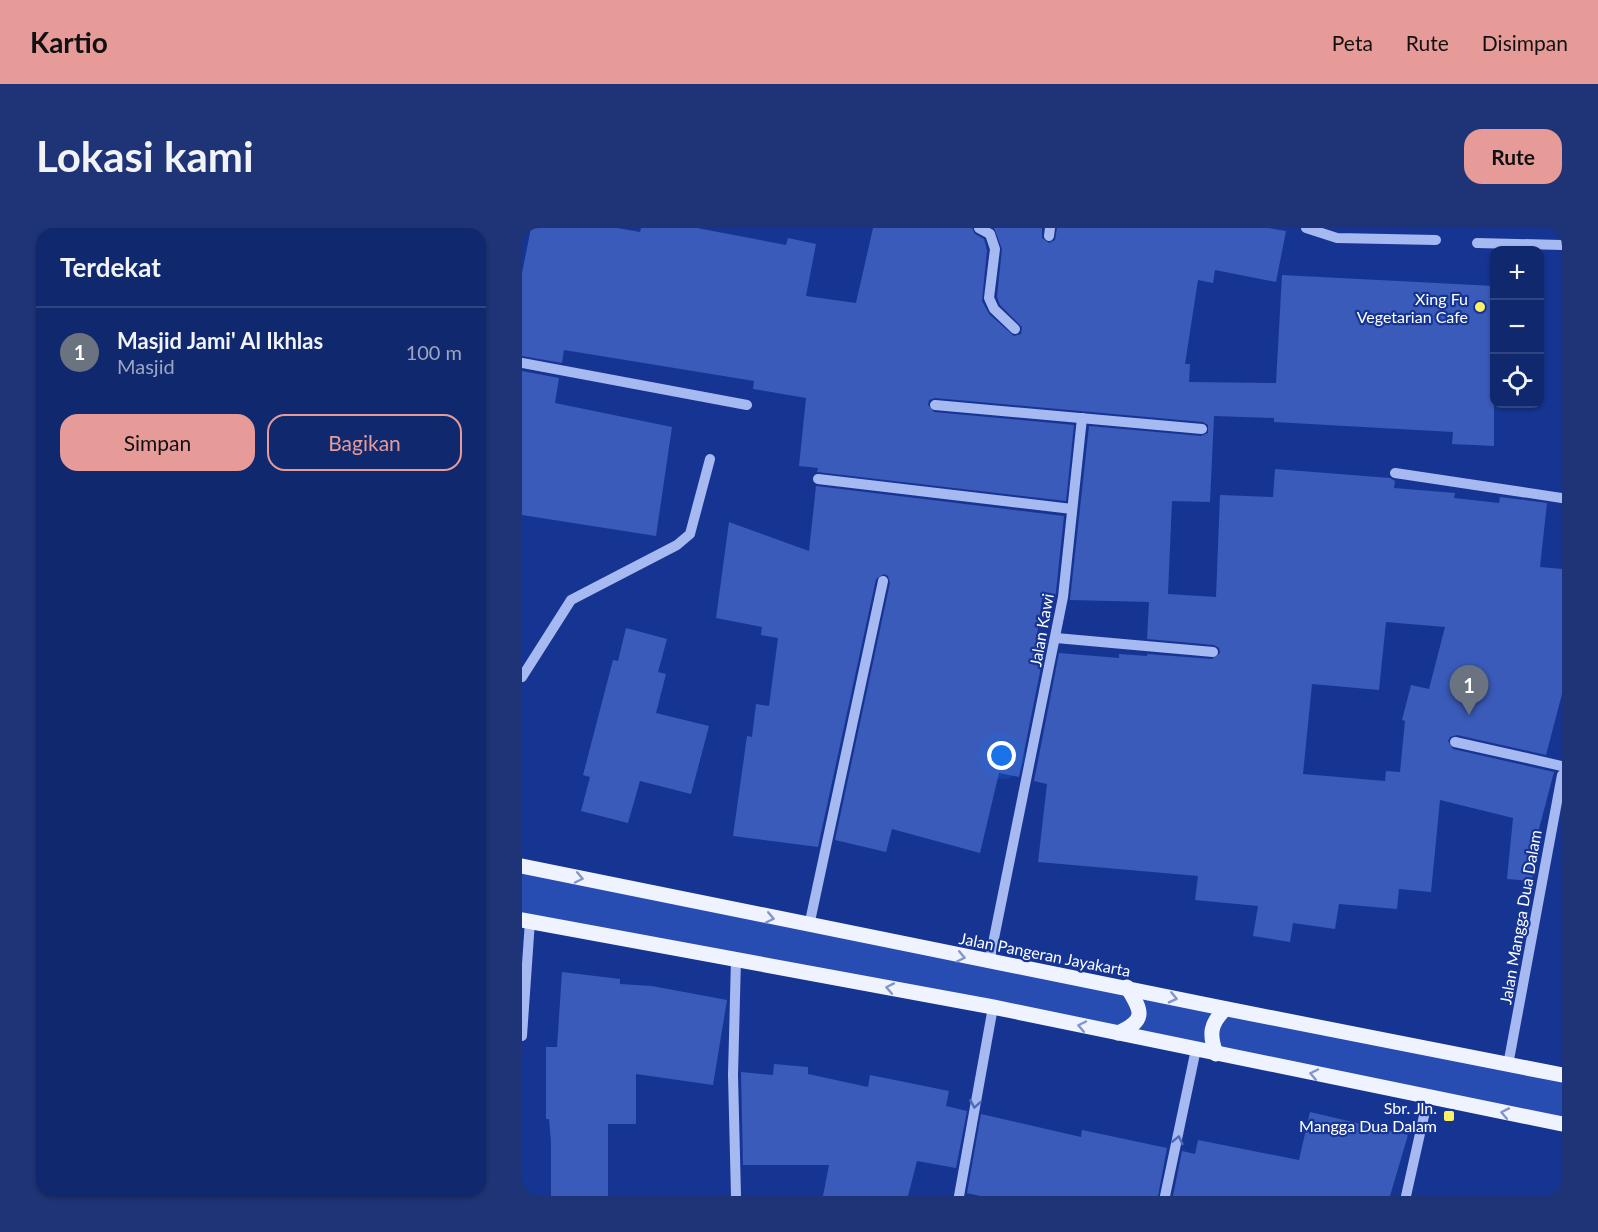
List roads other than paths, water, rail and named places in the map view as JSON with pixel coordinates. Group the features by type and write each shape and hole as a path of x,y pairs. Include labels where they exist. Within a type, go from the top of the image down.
{"main road":[{"name":"Jalan Pangeran Jayakarta","path":"522,866 989,963 1127,987 1225,1009 1562,1076"},
{"path":"526,920 993,1007 1562,1124"},
{"path":"1118,1033 1132,1027 1139,1017 1139,1005 1127,987"},
{"path":"1216,1054 1211,1040 1212,1027 1225,1009"}],"street":[{"path":"979,228 990,234 995,249 989,298 994,309 1015,329"},
{"path":"1306,228 1337,238 1436,240"},
{"path":"1477,243 1562,245"},
{"path":"522,363 747,405"},
{"path":"935,405 1202,429"},
{"name":"Jalan Kawi","path":"989,963 1056,638 1082,418"},
{"path":"522,676 571,600 677,545 690,534 710,459"},
{"path":"1395,473 1562,498"},
{"path":"818,479 1072,509"},
{"path":"809,926 883,582"},
{"path":"1056,638 1213,652"},
{"path":"1455,742 1562,766"},
{"name":"Jalan Mangga Dua Dalam","path":"1508,1065 1558,817 1562,775"},
{"path":"522,1036 526,920"},
{"path":"736,960 733,1075 736,1196"},
{"path":"959,1196 993,1007"},
{"path":"1165,1196 1196,1049"},
{"path":"1406,1196 1428,1098"}],"place":[{"name":"Xing Fu Vegetarian Cafe","path":"1480,307"},
{"name":"Masjid Jami' Al Ikhlas","path":"1469,715"},
{"name":"Sbr. Jln. Mangga Dua Dalam","path":"1449,1116"}]}
